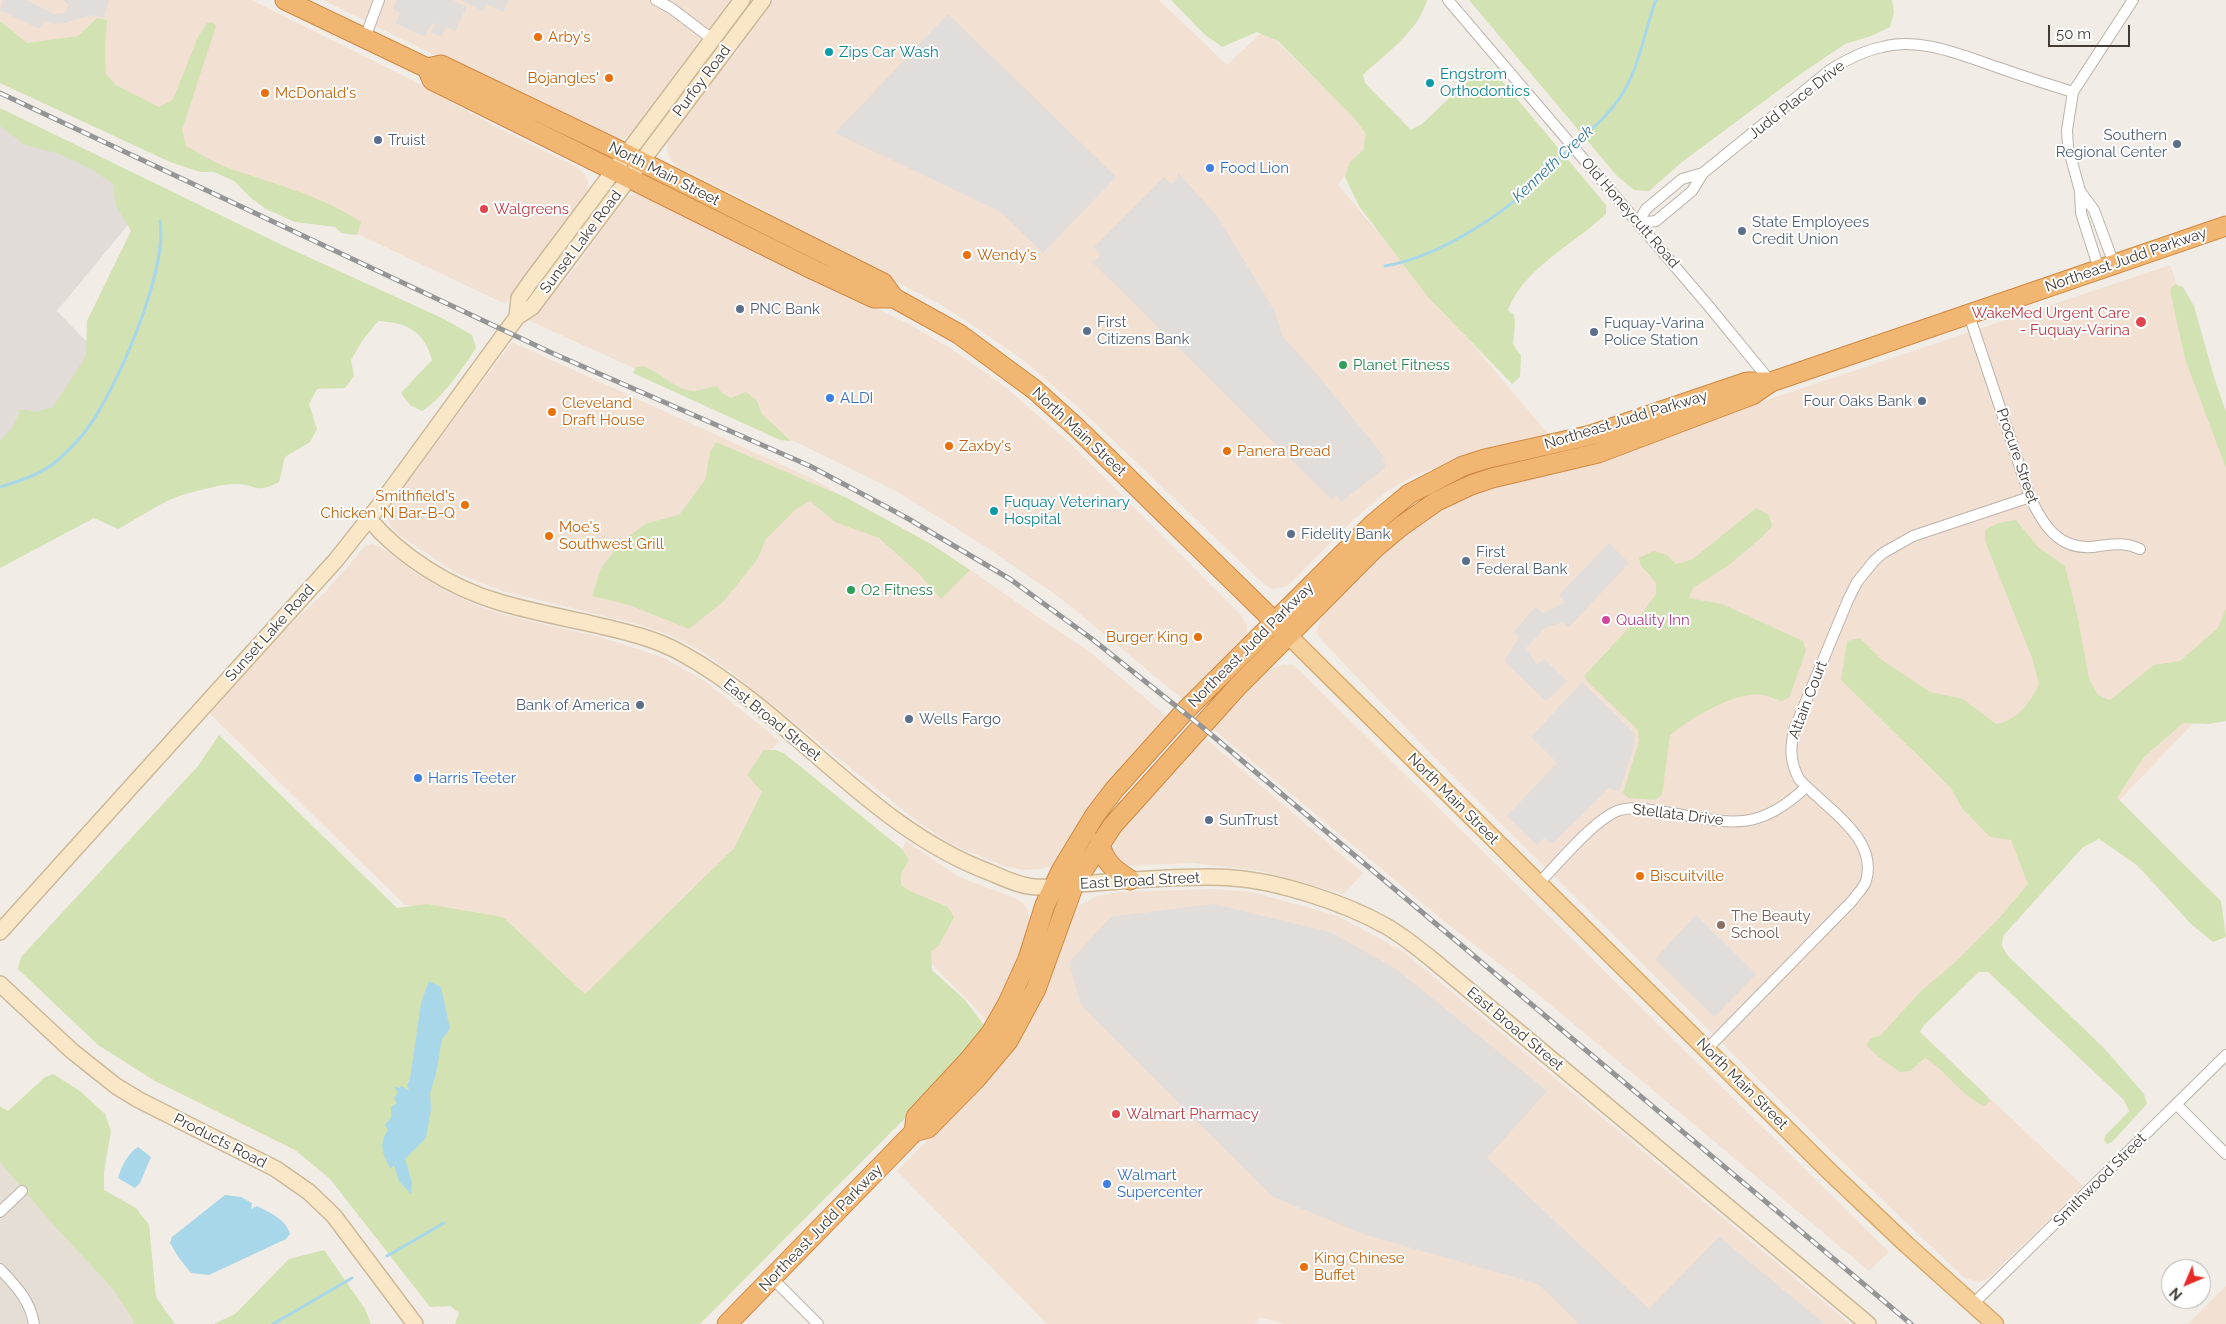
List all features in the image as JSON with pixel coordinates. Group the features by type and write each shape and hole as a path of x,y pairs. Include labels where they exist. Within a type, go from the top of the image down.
{"highway":[{"name":"North Main Street","path":"285,0 427,68 440,65 633,158 883,283 894,298 959,334 1035,390 1090,441 1289,636"},
{"name":"North Main Street","path":"427,68 432,80 621,174 874,298 894,298"},
{"name":"Northeast Judd Parkway","path":"727,1324 914,1132 928,1128 976,1079 1008,1041 1036,989 1074,884 1100,842 1183,746 1289,636 1400,527 1437,501 1471,485 1492,478 1598,453 1752,395 1771,382 2226,226"},
{"name":"Northeast Judd Parkway","path":"914,1132 916,1117 969,1060 991,1032 1004,1011 1028,959 1040,920 1054,886 1081,836 1114,790 1184,712 1358,538 1409,494 1463,466 1590,435 1748,382 1771,382"},
{"path":"1471,485 1471,477 1477,472 1489,468 1507,454"},
{"path":"1100,842 1101,851 1108,864 1130,880"}],"main road":[{"name":"Purfoy Road","path":"633,158 712,39 742,0"},
{"name":"Purfoy Road","path":"633,158 763,0"},
{"name":"Sunset Lake Road","path":"0,932 237,668 286,617 369,519 517,316 519,298 633,158"},
{"name":"East Broad Street","path":"369,519 380,532 413,558 457,585 478,595 531,610 622,631 658,642 684,654 730,685 894,820 929,844 956,859 1029,887 1130,880 1224,878 1259,882 1337,904 1386,926 1434,961 1868,1324"},
{"name":"North Main Street","path":"1289,636 1907,1245 1995,1324"},
{"name":"Products Road","path":"0,984 72,1052 116,1086 139,1100 276,1169 309,1192 334,1216 415,1324"}],"street":[{"path":"365,38 379,0"},
{"path":"656,0 686,19 712,39"},
{"name":"Old Honeycutt Road","path":"1448,0 1771,382"},
{"path":"2106,267 2081,213 2080,191 2068,147 2068,123 2073,92 2133,0"},
{"name":"Judd Place Drive","path":"1638,223 1656,221 1692,191 1703,173 1830,70 1846,60 1882,46 1915,45 1946,50 2073,92"},
{"name":"Judd Place Drive","path":"1638,223 1646,209 1682,179 1703,173"},
{"path":"2080,191 2094,210 2106,267"},
{"name":"Procure Street","path":"1969,315 2030,497 2041,520 2050,532 2060,540 2085,547 2098,547 2113,543 2130,544 2140,549"},
{"name":"Attain Court","path":"1707,1050 1852,901 1866,882 1868,860 1861,841 1798,779 1793,768 1791,746 1794,730 1848,600 1864,573 1883,553 1913,536 2030,497"},
{"name":"Stellata Drive","path":"1539,884 1598,823 1619,810 1632,808 1729,822 1754,820 1779,810 1806,787"},
{"name":"Smithwood Street","path":"1972,1305 2226,1055"},
{"path":"2176,1104 2226,1154"},
{"path":"0,1212 22,1191"},
{"path":"0,1269 28,1302 34,1324"},
{"path":"772,1278 818,1324"}],"shaded area":[{"path":"0,0 251,0 402,75 500,129 577,167 586,176 588,183 587,193 505,304 0,64"},
{"path":"3,0 26,0 54,14 64,13 69,5 63,0 109,0 104,18 91,15 65,23 53,24 44,21 39,29 0,10"},
{"path":"323,0 732,0 634,131 621,141 483,79"},
{"path":"397,0 453,0 467,7 455,31 446,27 441,37 431,32 435,24 432,23 425,37 395,23 400,13 393,9"},
{"path":"460,0 509,0 503,12 487,4 483,11"},
{"path":"774,0 1159,0 1227,65 1264,30 1375,136 1338,185 1549,435 1480,450 1414,476 1390,489 1354,519 1288,586 1273,589 1266,586 1077,406 1023,360 934,301 846,257 757,206 678,167 670,159 667,151 668,141 673,132 711,81 735,54"},
{"path":"948,14 1116,177 1043,253 1001,212 835,133"},
{"path":"0,119 155,192 57,311 103,359 0,474"},
{"path":"1178,173 1217,216 1274,310 1283,337 1315,372 1386,459 1382,460 1386,467 1341,502 1337,496 1332,500 1090,260 1094,261 1099,257 1099,253 1094,247 1164,177 1170,183 1174,182 1178,178"},
{"path":"638,193 907,323 948,347 1003,385 1071,444 1241,615 1247,626 1247,635 1242,644 1186,702 1064,601 991,550 896,491 802,445 528,320 568,277 622,203 629,196"},
{"path":"2170,265 2226,421 2226,689 1908,1021 2083,1186 1989,1278 1978,1282 1965,1278 1957,1271 1826,1146 1434,757 1328,647 1319,637 1316,630 1323,616 1397,542 1440,509 1463,499 1494,487 1613,458 1773,398"},
{"path":"512,342 811,478 970,570 1091,653 1169,718 1058,861 1052,866 1022,870 1004,866 953,845 919,823 735,675 703,652 670,635 637,624 502,591 456,573 399,535 390,525 387,509"},
{"path":"1609,543 1629,563 1569,627 1563,622 1545,628 1526,648 1537,665 1544,659 1567,681 1546,701 1504,661 1519,638 1513,632 1536,607 1543,613 1565,602 1559,595"},
{"path":"373,544 382,548 414,572 447,592 478,606 505,615 600,637 662,657 702,679 780,741 747,774 762,792 734,848 585,994 503,917 405,905 208,712 276,638 326,591 366,545"},
{"path":"1283,664 1293,665 1300,671 1889,1252 1869,1271 1533,990 1444,921 1213,729 1267,671"},
{"path":"1582,682 1634,733 1635,743 1619,792 1609,788 1552,844 1544,838 1537,845 1507,816 1557,763 1531,737"},
{"path":"1205,738 1363,873 1344,894 1261,871 1193,863 1129,866 1116,856 1113,850 1113,840 1118,829"},
{"path":"906,841 957,876 1015,898 1022,902 1028,910 1030,930 1011,983 988,1021 924,956 889,880"},
{"path":"1214,889 1252,892 1338,916 1404,952 1850,1324 1284,1324 1261,1317 1254,1324 1047,1324 897,1171 991,1075 1010,1052 1074,908 1095,897 1116,892"},
{"path":"1213,904 1330,932 1396,969 1547,1091 1487,1158 1649,1309 1719,1237 1825,1324 1579,1324 1538,1284 1366,1235 1273,1197 1081,1005 1069,962 1111,917"},
{"path":"1696,915 1756,974 1714,1017 1655,959"},
{"path":"0,1162 6,1168 155,1324 0,1324"},
{"path":"2226,1286 2226,1324 2188,1324 2203,1309 2211,1309 2211,1301"}],"green space":[{"path":"1171,0 1427,0 1423,12 1409,32 1363,75 1365,83 1411,130 1422,124 1481,68 1492,69 1606,205 1606,214 1538,269 1515,295 1508,310 1514,315 1513,344 1521,356 1520,377 1512,384 1428,297 1359,206 1345,177 1350,162 1363,150 1366,134 1355,119 1278,41 1257,32 1222,47 1204,34"},
{"path":"1469,0 1892,0 1894,12 1890,27 1871,36 1845,44 1802,73 1682,162 1649,191 1634,190 1617,176"},
{"path":"97,18 107,20 106,74 116,85 159,107 171,101 174,97 198,37 207,23 212,22 216,26 182,130 186,146 225,167 298,191 346,213 361,222 357,235 341,233 335,227 295,222 266,209 251,198 234,181 214,172 200,172 170,162 0,83 0,21 27,43 78,36"},
{"path":"0,108 284,246 442,318 472,335 476,348 444,391 430,406 422,411 410,405 401,393 432,360 429,350 419,335 413,330 398,324 378,321 362,341 351,360 354,376 345,388 317,389 309,404 317,429 310,442 285,457 279,482 265,488 256,488 242,484 225,485 183,495 173,498 118,529 94,518 0,568 0,440 13,427 21,409 36,412 53,407 86,356 87,321 131,231 116,206 113,184 93,170 60,154 25,145 0,126"},
{"path":"2175,284 2183,287 2194,306 2226,412 2226,468 2185,359 2170,290"},
{"path":"642,366 687,390 696,391 717,386 722,393 731,398 746,392 757,401 762,414 791,441 780,440 633,373 636,367"},
{"path":"716,442 847,498 931,544 970,570 941,599 919,574 879,538 835,522 810,501 795,510 766,539 757,560 724,601 689,629 629,605 592,596 601,568 621,542 647,523 679,515 705,480 710,452"},
{"path":"1756,508 1769,515 1772,526 1729,565 1693,588 1689,598 1722,604 1803,641 1806,651 1789,698 1781,701 1763,695 1740,697 1714,707 1689,721 1670,735 1662,795 1655,800 1629,798 1623,793 1639,741 1638,730 1584,676 1640,616 1656,594 1656,582 1641,566 1639,558 1653,551 1667,555 1676,564 1693,559"},
{"path":"2016,520 2038,547 2065,566 2078,618 2089,679 2098,695 2110,700 2154,665 2180,661 2218,628 2226,609 2226,721 2208,724 2183,723 2143,758 2117,798 2221,901 2226,937 2213,942 2191,924 2138,866 2099,839 2083,847 2003,936 2002,946 2008,956 2104,1048 2144,1094 2147,1104 2112,1142 2107,1144 2104,1140 2106,1135 2129,1111 2124,1100 1988,972 1979,972 1924,1025 1920,1032 1985,1094 1990,1101 1984,1106 1968,1096 1933,1063 1925,1058 1910,1071 1900,1072 1877,1056 1866,1044 1873,1037 1880,1036 1921,991 1953,964 2000,917 2028,884 2011,840 1990,837 1961,807 1951,788 1841,680 1847,641 1860,638 1882,660 1930,692 1963,699 1996,724 2017,715 2032,698 2039,684 2032,658 1985,541 1985,530 1998,523"},
{"path":"219,735 397,908 427,904 503,917 585,994 734,848 762,792 747,775 764,750 776,750 785,754 902,849 909,860 901,874 901,885 910,891 948,907 954,917 938,947 931,951 932,970 965,1000 987,1029 932,1091 700,1324 455,1324 459,1313 450,1306 430,1307 330,1179 295,1150 155,1081 98,1045 18,969 21,957 198,766"},
{"path":"53,1074 80,1091 105,1114 111,1131 104,1172 104,1190 136,1208 149,1225 156,1297 175,1324 133,1324 134,1321 114,1290 51,1222 0,1162 0,1106 8,1111 45,1077"},
{"path":"324,1250 365,1309 371,1324 214,1324 235,1314 289,1259"}],"water":[{"path":"429,981 441,987 450,1029 442,1039 436,1074 430,1093 431,1109 426,1138 405,1159 412,1182 411,1194 399,1181 394,1165 391,1169 388,1164 382,1145 388,1130 385,1125 391,1118 391,1107 397,1103 394,1098 398,1093 394,1086 399,1088 401,1086 409,1090 407,1085 410,1079 421,1003"},
{"path":"138,1147 151,1157 140,1183 135,1188 118,1178 128,1157"},
{"path":"225,1195 241,1197 252,1203 251,1209 257,1206 272,1214 285,1224 290,1234 286,1239 209,1275 191,1273 170,1243 172,1237"}],"waterway":[{"name":"Kenneth Creek","path":"1385,266 1405,261 1446,245 1485,222 1536,183 1596,125 1621,97 1632,76 1656,0"},
{"path":"0,487 31,476 52,465 66,453 87,429 99,411 125,359 148,298 156,269 160,242 160,221"},
{"path":"387,1256 444,1223"},
{"path":"273,1324 352,1278"}],"railway":[{"path":"0,93 552,353 810,466 907,518 1010,579 1092,639 1201,726 1911,1324"}],"place":[{"name":"Arby's","path":"538,37"},
{"name":"Zips Car Wash","path":"829,52"},
{"name":"Bojangles'","path":"609,78"},
{"name":"Engstrom Orthodontics","path":"1430,83"},
{"name":"McDonald's","path":"265,93"},
{"name":"Truist","path":"378,140"},
{"name":"Southern Regional Center","path":"2177,144"},
{"name":"Food Lion","path":"1210,168"},
{"name":"Walgreens","path":"484,209"},
{"name":"State Employees Credit Union","path":"1742,231"},
{"name":"Wendy's","path":"967,255"},
{"name":"PNC Bank","path":"740,309"},
{"name":"WakeMed Urgent Care - Fuquay-Varina","path":"2141,322"},
{"name":"First Citizens Bank","path":"1087,331"},
{"name":"Fuquay-Varina Police Station","path":"1594,332"},
{"name":"Planet Fitness","path":"1343,365"},
{"name":"ALDI","path":"830,398"},
{"name":"Four Oaks Bank","path":"1922,401"},
{"name":"Cleveland Draft House","path":"552,412"},
{"name":"Zaxby's","path":"949,446"},
{"name":"Panera Bread","path":"1227,451"},
{"name":"Smithfield's Chicken 'N Bar-B-Q","path":"465,505"},
{"name":"Fuquay Veterinary Hospital","path":"994,511"},
{"name":"Fidelity Bank","path":"1291,534"},
{"name":"Moe's Southwest Grill","path":"549,536"},
{"name":"First Federal Bank","path":"1466,561"},
{"name":"O2 Fitness","path":"851,590"},
{"name":"Quality Inn","path":"1606,620"},
{"name":"Burger King","path":"1198,637"},
{"name":"Bank of America","path":"640,705"},
{"name":"Wells Fargo","path":"909,719"},
{"name":"Harris Teeter","path":"418,778"},
{"name":"SunTrust","path":"1209,820"},
{"name":"Biscuitville","path":"1640,876"},
{"name":"The Beauty School","path":"1721,925"},
{"name":"Walmart Pharmacy","path":"1116,1114"},
{"name":"Walmart Supercenter","path":"1107,1184"},
{"name":"King Chinese Buffet","path":"1304,1267"}]}
